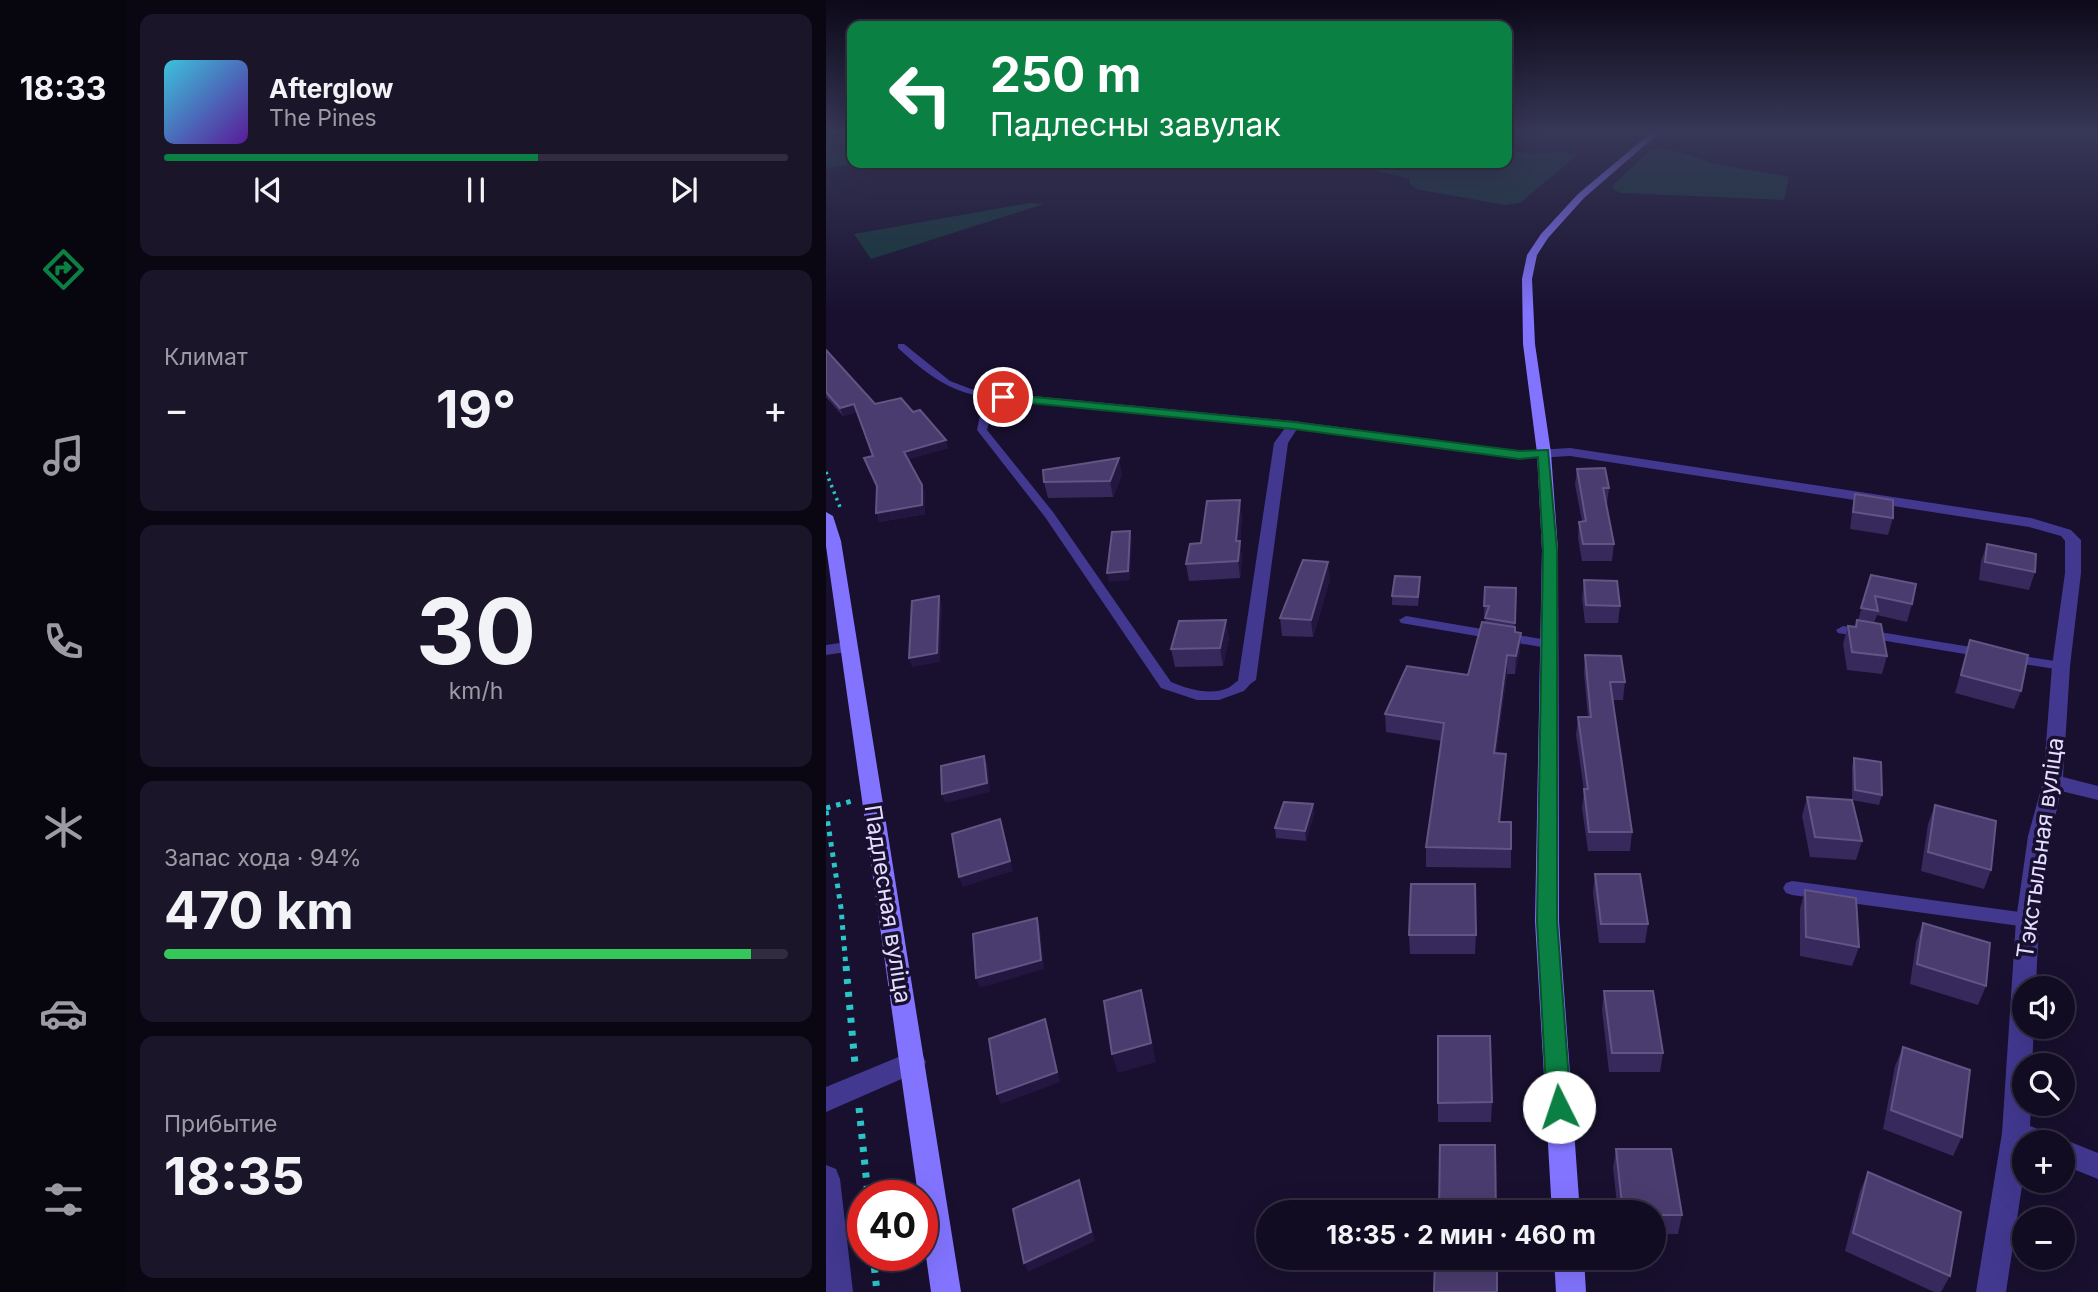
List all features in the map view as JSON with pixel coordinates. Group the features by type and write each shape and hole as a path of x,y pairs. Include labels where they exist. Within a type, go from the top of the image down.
{"street":[{"path":"1565,1200 1547,921 1547,644 1550,550 1544,453 1529,344 1527,279 1532,255 1544,236 1585,192"},
{"path":"1003,397 1294,425 1520,455 1544,453"},
{"path":"1247,680 1281,443 1294,425"},
{"name":"Тэкстыльная вуліца","path":"1544,453 1570,452 2031,523 2066,533 2073,540 2075,547 2061,666 2053,782 2039,836 2027,920 2028,1130"},
{"name":"Падлесная вуліца","path":"826,516 833,541 837,649 914,1062 946,1292"},
{"path":"2053,782 2098,793"},
{"path":"826,1100 914,1062"},
{"path":"2075,1157 2098,1166"},
{"path":"826,1179 838,1292"},
{"name":"Тэкстыльная вуліца","path":"1991,1292 2015,1193"},
{"path":"1570,1270 1571,1292"}],"lane":[{"path":"901,346 943,383 957,390 1003,397"},
{"path":"1003,397 993,403 982,417 982,430 1049,515 1166,685 1184,692 1215,696 1238,690 1247,680"},
{"path":"1406,620 1547,644"},
{"path":"1843,630 2061,666"},
{"path":"1792,888 2027,920"}],"path":[{"path":"826,811 844,938"},
{"path":"875,1271 877,1292"}],"green space":[{"path":"1434,192 1533,192 1520,203 1504,205"},
{"path":"1620,192 1786,192 1784,200"},
{"path":"1030,203 1044,204 871,259 854,234"}],"building":[{"path":"826,350 875,404 901,398 913,412 920,410 946,440 904,452 922,485 922,505 876,513 877,486 864,458 873,456 854,404 840,408 826,392"},
{"path":"1119,458 1110,481 1044,482 1043,470"},
{"path":"1605,468 1609,488 1603,488 1614,544 1583,544 1579,522 1586,521 1577,469"},
{"path":"1855,494 1893,500 1893,518 1853,512"},
{"path":"1240,500 1236,541 1240,541 1238,561 1186,564 1190,544 1201,543 1207,501"},
{"path":"1130,531 1128,571 1107,573 1112,532"},
{"path":"1987,544 2036,554 2035,572 1985,562"},
{"path":"1303,560 1328,562 1311,620 1280,618"},
{"path":"1871,575 1916,584 1912,604 1875,596 1878,611 1861,608"},
{"path":"1395,576 1420,577 1418,597 1392,596"},
{"path":"1584,580 1617,581 1620,606 1586,605"},
{"path":"1485,587 1516,588 1515,623 1485,618 1489,606 1484,606"},
{"path":"939,596 937,653 909,658 912,601"},
{"path":"1226,620 1220,648 1171,649 1179,621"},
{"path":"1857,620 1881,624 1887,656 1852,652 1848,626 1856,627"},
{"path":"1482,622 1515,627 1515,632 1521,633 1516,656 1507,655 1494,753 1506,754 1499,822 1511,822 1511,849 1426,847 1444,723 1385,714 1407,666 1468,675"},
{"path":"1970,640 2028,655 2021,691 1961,675"},
{"path":"1585,655 1621,656 1625,682 1610,682 1632,832 1589,832 1584,789 1588,789 1578,717 1591,717"},
{"path":"984,756 987,783 942,794 941,766"},
{"path":"1854,758 1881,762 1882,795 1855,790"},
{"path":"1807,797 1852,800 1862,841 1815,837"},
{"path":"1284,802 1313,804 1305,831 1275,828"},
{"path":"1935,805 1996,821 1991,870 1928,852"},
{"path":"1000,819 1010,861 959,877 952,834"},
{"path":"1595,874 1640,874 1648,924 1601,924"},
{"path":"1411,884 1475,884 1476,935 1409,935"},
{"path":"1805,890 1856,898 1859,947 1806,937"},
{"path":"1037,918 1041,960 976,978 973,934"},
{"path":"1923,923 1990,943 1986,986 1917,964"},
{"path":"1141,990 1151,1043 1112,1054 1104,1001"},
{"path":"1604,991 1653,991 1663,1053 1612,1053"},
{"path":"1045,1019 1057,1072 997,1094 989,1039"},
{"path":"1438,1036 1490,1036 1492,1102 1438,1103"},
{"path":"1903,1047 1970,1070 1962,1137 1891,1110"},
{"path":"1440,1145 1495,1145 1496,1200 1439,1200"},
{"path":"1616,1149 1671,1149 1682,1215 1666,1215 1666,1200 1622,1200"},
{"path":"1868,1172 1961,1212 1950,1276 1853,1233"},
{"path":"1079,1180 1091,1232 1024,1263 1013,1209"},
{"path":"1435,1270 1497,1270 1497,1292 1434,1292"}],"route":[{"path":"1003,397 1294,425 1520,455 1544,453 1550,550 1547,644 1547,921 1559,1107"}]}
